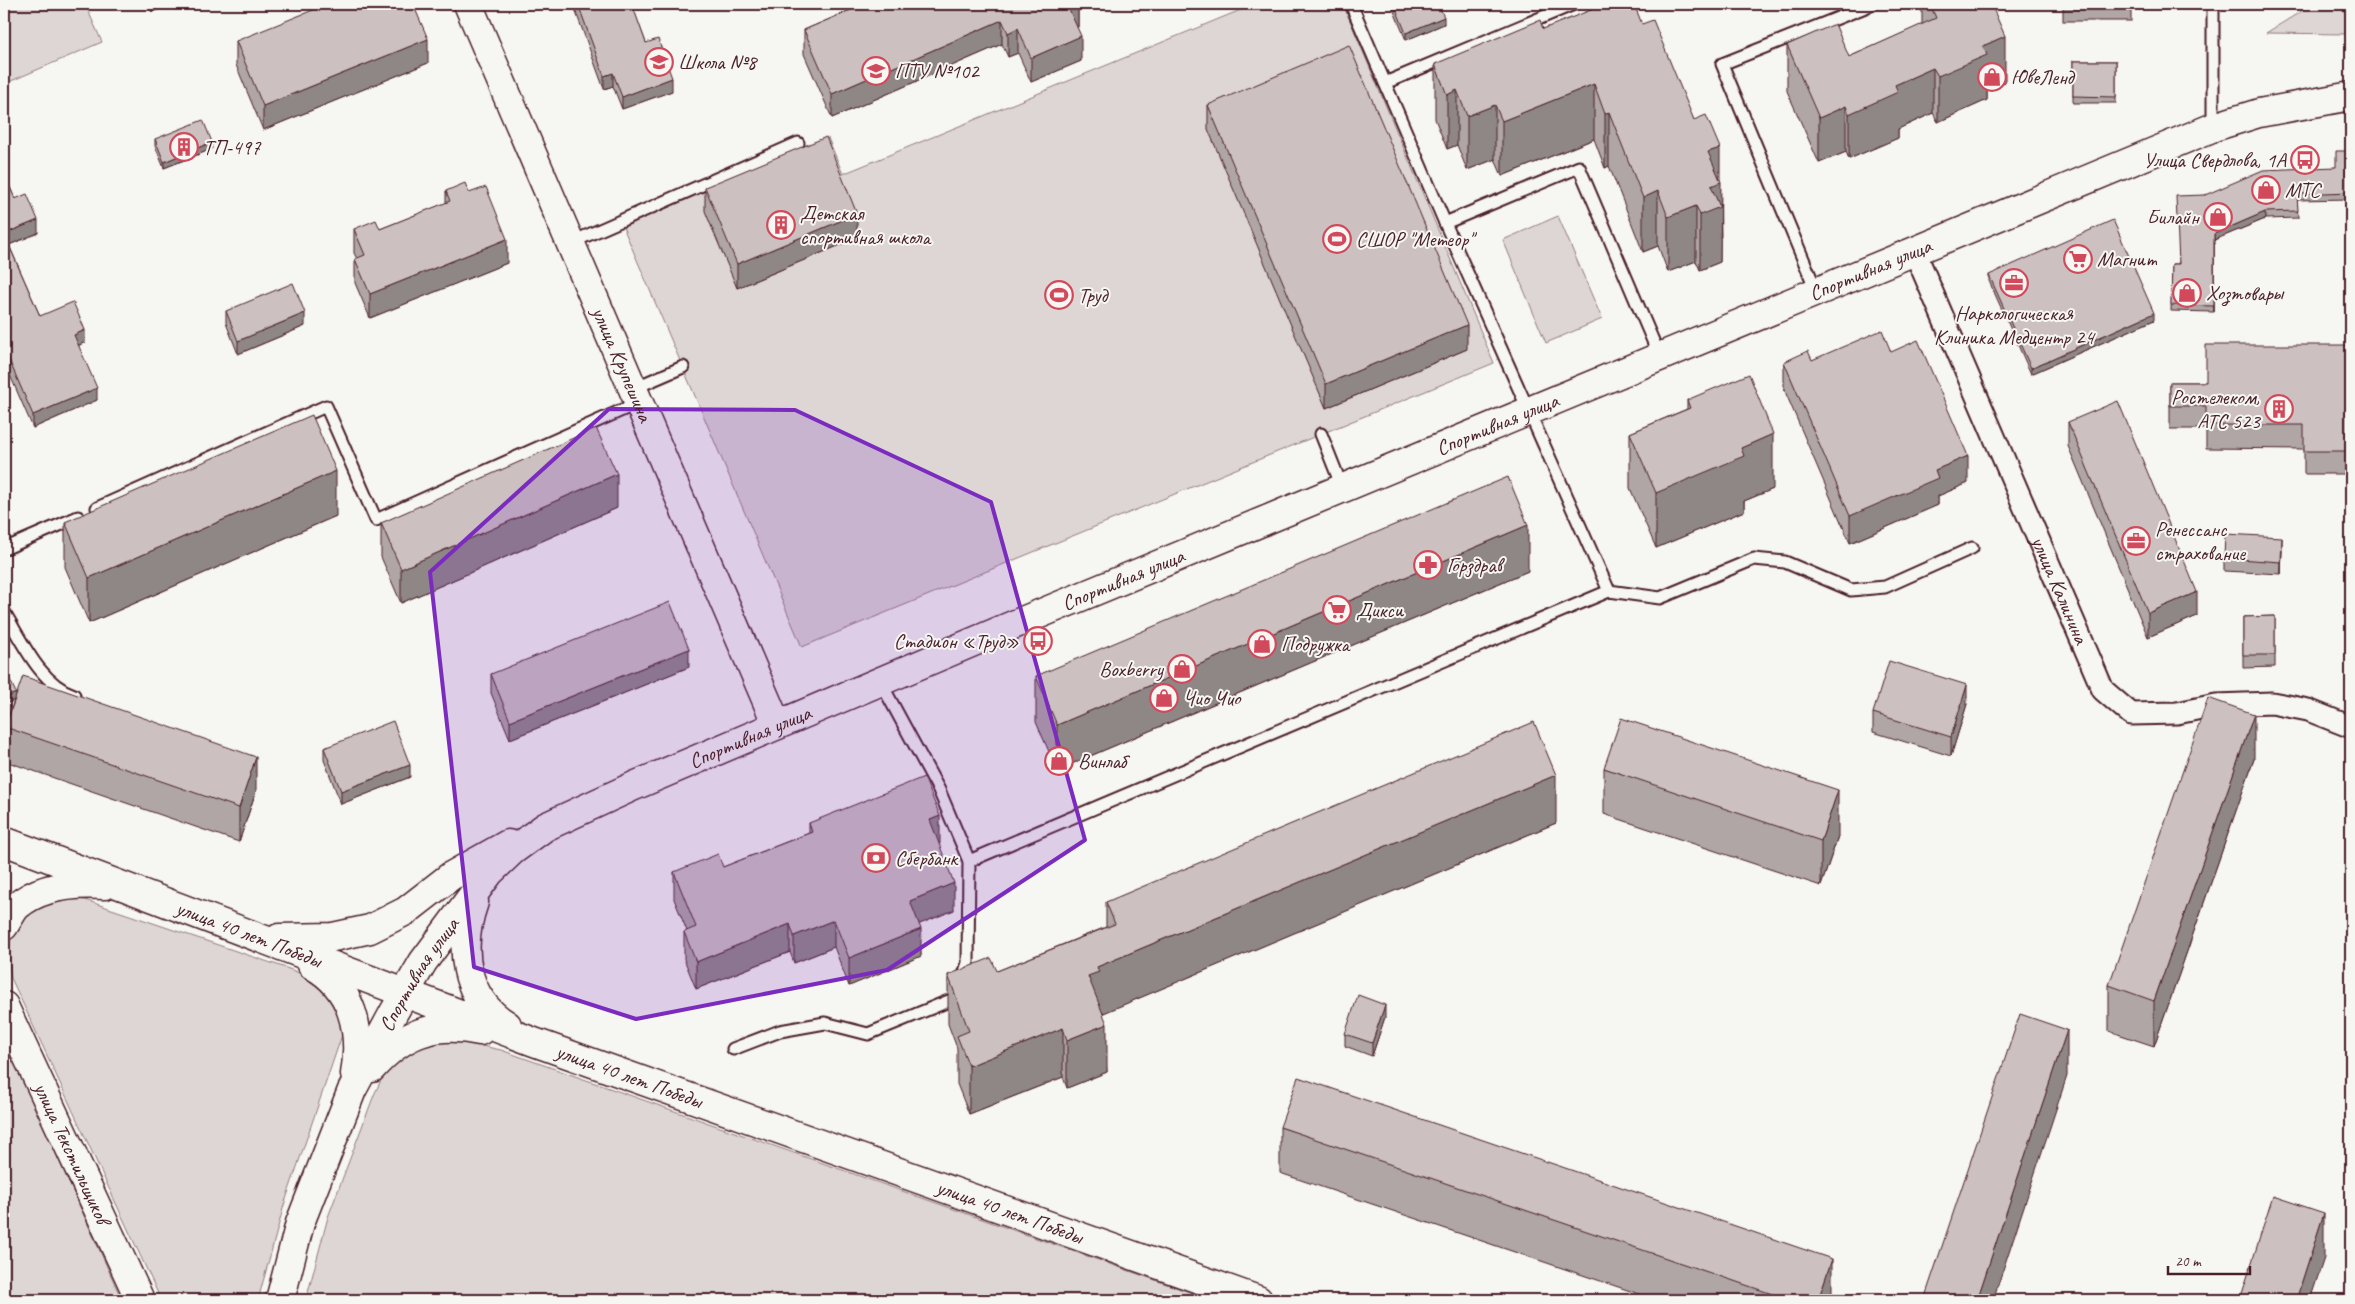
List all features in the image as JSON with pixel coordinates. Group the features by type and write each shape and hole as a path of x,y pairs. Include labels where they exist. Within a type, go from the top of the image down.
{"street":[{"name":"улица Крупешина","path":"468,4 777,725"},
{"name":"Спортивная улица","path":"280,1300 300,1222 352,1090 405,992 423,962 490,872 512,851 544,827 880,681 1342,487 2214,127 2259,113 2351,96"},
{"name":"улица Калинина","path":"1914,250 2103,690 2131,714 2177,713 2216,705 2272,703 2308,710 2351,727"},
{"path":"251,933 282,939 308,939 333,937 370,929 406,911 451,876 478,859 544,827"},
{"name":"улица 40 лет Победы","path":"4,840 534,1042 1258,1300"},
{"path":"490,872 474,903 468,924 465,959 468,975 487,1010 534,1042"},
{"path":"4,926 17,906 40,892 85,884 131,890"},
{"path":"251,933 322,970 345,995 358,1033 358,1052 352,1090"},
{"name":"улица Текстильщиков","path":"4,1006 140,1300"},
{"path":"352,1090 394,1046 431,1029 471,1029 534,1042"}],"lane":[{"path":"1351,4 1528,410 1609,590"},
{"path":"1385,82 1574,4"},
{"path":"1816,290 1722,64 1869,4"},
{"path":"2213,4 2214,127"},
{"path":"570,242 798,143"},
{"path":"1446,223 1579,167 1659,355"},
{"path":"4,549 326,406 376,520 635,396 683,367"},
{"path":"1321,434 1342,487"},
{"path":"968,860 1609,590 1660,598 1754,559 1785,562 1851,590 1885,587 1972,548"},
{"path":"4,612 39,668 64,692 82,698"},
{"path":"733,1049 780,1030 826,1023 868,1034 956,998 968,963 968,860 939,790 880,681"}],"highlighted area":[{"path":"609,409 795,410 991,502 1085,840 887,970 636,1019 474,967 430,572"}],"shaded area":[{"path":"4,4 85,4 102,42 4,84"},
{"name":"Труд","path":"1255,4 1343,4 1494,363 802,647 623,227 828,138 843,174"},
{"path":"2313,4 2331,4 2346,12 2346,34 2266,33"},
{"path":"1558,216 1602,319 1546,343 1503,240"},
{"path":"66,897 85,900 289,969 312,978 334,1000 343,1032 284,1205 258,1300 161,1300 11,978 9,962 11,936 18,921 26,912"},
{"path":"458,1041 501,1050 1212,1300 306,1300 328,1217 374,1095 384,1074 399,1058 417,1048 436,1042"},
{"path":"4,1047 21,1076 122,1300 4,1300"}],"building":[{"path":"328,4 413,4 428,39 263,106 236,41"},
{"path":"578,4 632,4 646,43 658,39 672,78 622,97 613,73 604,76"},
{"name":"ПТУ №102","path":"865,4 1076,4 1068,7 1081,36 1031,58 1018,28 1008,33 1002,20 832,94 804,30"},
{"path":"1394,4 1438,4 1444,17 1406,33"},
{"path":"1606,4 1634,4 1642,24 1653,20 1694,120 1706,115 1720,148 1708,152 1721,182 1711,186 1720,207 1700,215 1696,206 1668,217 1658,191 1643,198 1609,112 1605,114 1594,84 1502,121 1495,105 1467,116 1457,90 1447,95 1435,64 1540,20 1543,29"},
{"path":"1930,4 1991,4 2005,36 1983,46 1987,55 1938,76 1933,68 1895,85 1898,92 1849,114 1846,106 1819,118 1787,45 1835,24 1849,57 1936,18"},
{"name":"СШОР \"Метеор\"","path":"1349,45 1467,325 1326,384 1208,105"},
{"path":"2073,61 2116,61 2116,97 2073,96"},
{"name":"ТП-497","path":"203,120 212,142 164,162 155,139"},
{"name":"Детская спортивная школа","path":"826,137 857,214 737,264 705,187"},
{"path":"2336,151 2351,151 2351,192 2297,194 2298,211 2265,212 2214,234 2214,306 2171,305 2172,264 2179,264 2176,196 2205,195 2263,170 2336,167"},
{"path":"4,173 15,199 27,194 38,220 4,234"},
{"path":"465,183 469,193 486,187 507,239 370,294 355,259 365,255 354,229 376,220 380,229 450,201 446,191"},
{"path":"2113,220 2154,313 2031,368 1989,275"},
{"path":"4,234 40,316 73,302 85,330 74,335 97,388 33,415 6,353 4,354"},
{"path":"293,283 305,313 238,341 226,311"},
{"path":"1882,330 1891,352 1918,340 1968,456 1935,470 1938,478 1850,516 1784,362 1808,351 1812,360"},
{"name":"Ростелеком, АТС 523","path":"2206,345 2351,345 2351,451 2304,451 2304,425 2206,425 2206,406 2170,406 2170,382 2206,382"},
{"path":"1749,374 1773,434 1741,448 1744,456 1656,493 1630,433 1690,408 1687,400"},
{"path":"2118,401 2197,592 2148,613 2068,422"},
{"path":"312,415 336,471 89,578 65,522"},
{"path":"596,428 617,474 401,569 381,523"},
{"path":"1508,477 1528,525 1057,725 1036,676"},
{"path":"2225,534 2282,537 2281,562 2224,558"},
{"path":"670,602 689,649 510,721 491,674"},
{"path":"2275,616 2275,655 2243,655 2243,617"},
{"path":"1889,661 1967,685 1951,737 1873,713"},
{"path":"4,667 16,693 4,698"},
{"path":"23,676 256,757 239,808 5,727"},
{"path":"2208,698 2254,714 2154,1001 2109,985"},
{"path":"1621,718 1838,790 1821,841 1604,768"},
{"path":"393,721 410,765 341,791 324,748"},
{"path":"1534,722 1556,775 1097,967 1099,972 1088,976 1107,1024 1067,1040 1063,1028 969,1066 957,1036 969,1031 948,975 991,958 997,971 1115,924 1106,902"},
{"path":"924,777 940,816 930,820 954,883 910,901 921,929 849,958 834,920 794,936 790,924 696,962 684,932 696,927 674,872 718,854 723,867 812,832 809,823"},
{"path":"1358,995 1385,1005 1372,1043 1345,1034"},
{"path":"2020,1014 2067,1030 1977,1300 1924,1300"},
{"path":"1298,1077 1832,1259 1818,1300 1790,1300 1280,1127"},
{"path":"2273,1196 2324,1213 2296,1300 2240,1300"}],"place":[{"name":"Школа №8","path":"659,62"},
{"name":"ПТУ №102","path":"876,71"},
{"name":"ЮвеЛенд","path":"1992,77"},
{"name":"ТП-497","path":"184,147"},
{"name":"Улица Свердлова, 1А","path":"2305,160"},
{"name":"МТС","path":"2266,190"},
{"name":"Билайн","path":"2218,217"},
{"name":"Детская спортивная школа","path":"781,225"},
{"name":"СШОР \"Метеор\"","path":"1337,239"},
{"name":"Магнит","path":"2078,259"},
{"name":"Наркологическая Клиника Медцентр 24","path":"2014,283"},
{"name":"Хозтовары","path":"2187,293"},
{"name":"Труд","path":"1059,295"},
{"name":"Ростелеком, АТС 523","path":"2279,409"},
{"name":"Ренессанс страхование","path":"2136,541"},
{"name":"Горздрав","path":"1428,565"},
{"name":"Дикси","path":"1337,610"},
{"name":"Стадион «Труд»","path":"1038,641"},
{"name":"Подружка","path":"1262,644"},
{"name":"Boxberry","path":"1182,669"},
{"name":"Чио Чио","path":"1164,698"},
{"name":"Винлаб","path":"1059,761"},
{"name":"Сбербанк","path":"876,858"}]}
